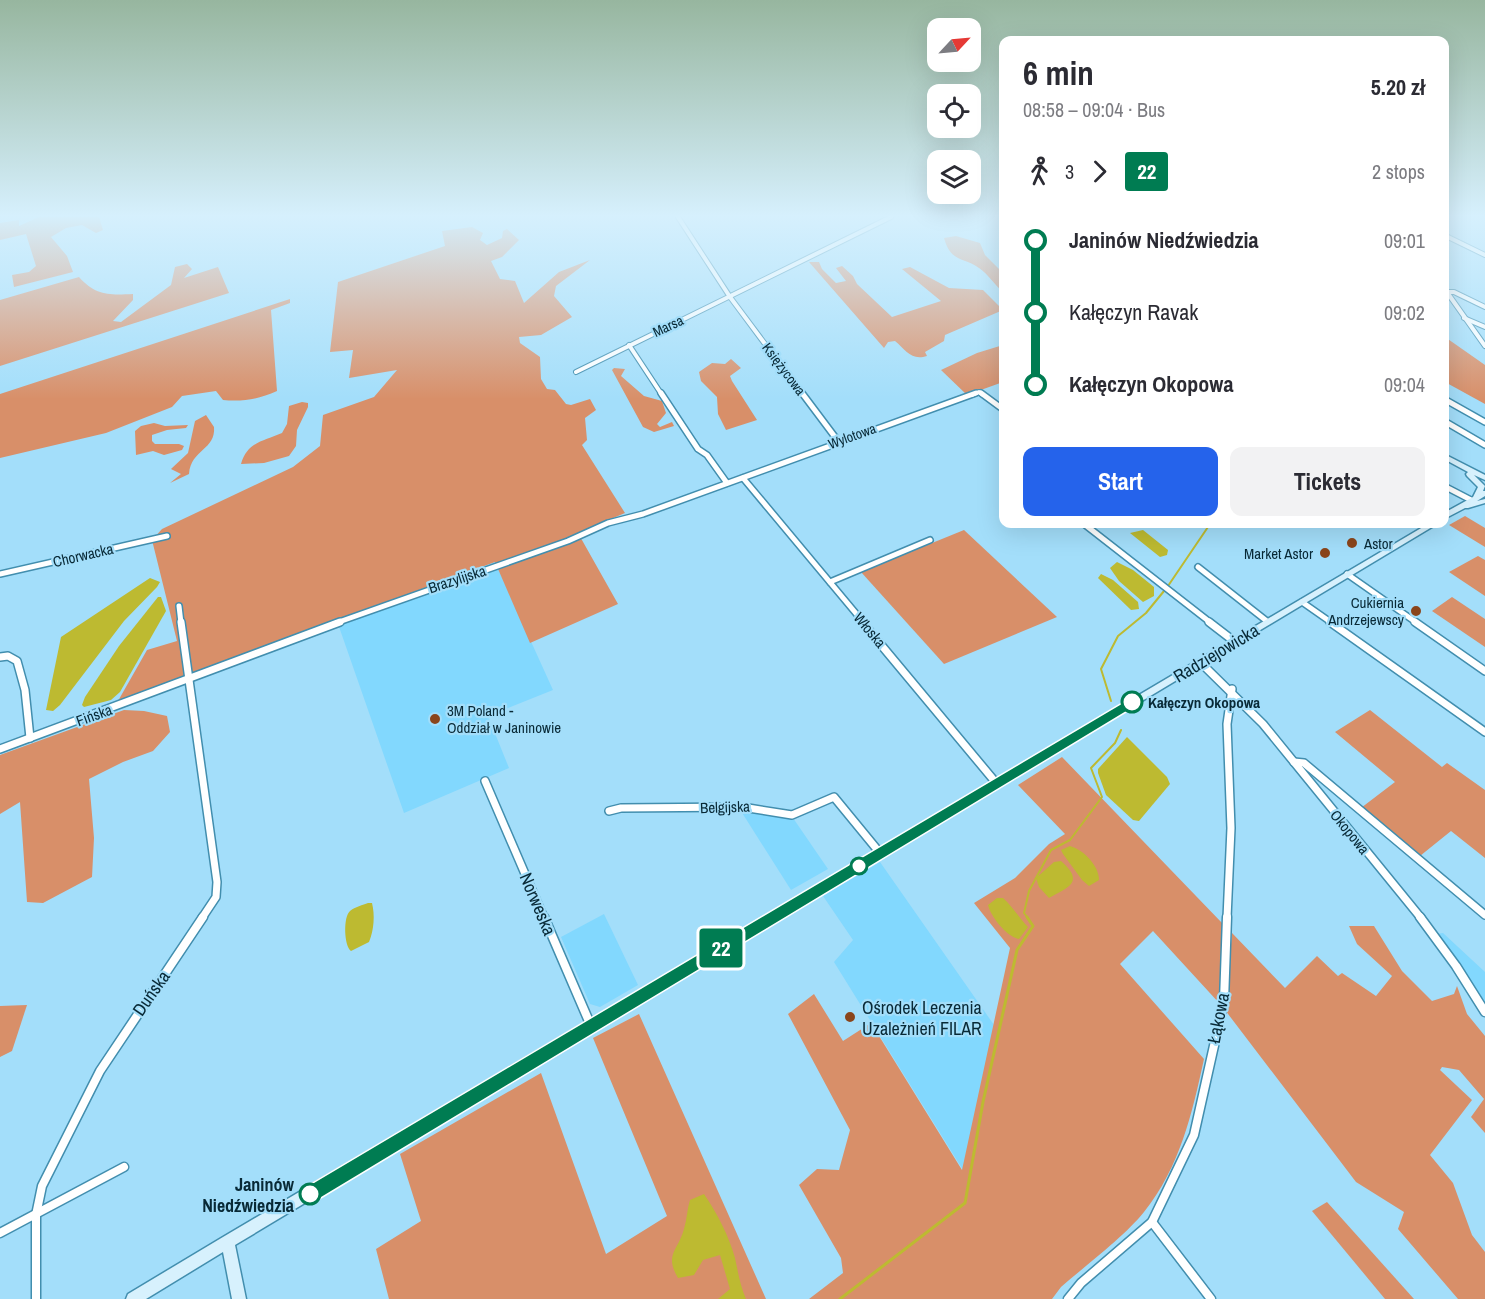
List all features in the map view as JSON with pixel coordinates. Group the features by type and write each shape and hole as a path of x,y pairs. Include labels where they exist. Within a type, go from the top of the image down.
{"main road":[{"path":"1449,458 1485,483"},
{"path":"1449,458 1485,478"},
{"path":"1463,469 1482,487 1471,500"},
{"path":"1449,514 1485,493"},
{"path":"1449,515 1485,501"},
{"name":"Radziejowicka","path":"133,1299 1426,528"},
{"path":"228,1242 239,1299"}],"street":[{"name":"Księżycowa","path":"717,278 838,441"},
{"name":"Marsa","path":"576,372 768,278"},
{"path":"1449,291 1485,307"},
{"path":"1449,295 1463,318 1485,346"},
{"path":"1463,318 1485,327"},
{"path":"629,345 698,449 707,455 727,483"},
{"name":"Wylotowa","path":"727,483 838,441 979,392 999,406"},
{"path":"1449,402 1485,422"},
{"path":"1449,424 1485,445"},
{"name":"Włoska","path":"743,477 997,784"},
{"name":"Brazylijska","path":"189,680 411,594 727,483"},
{"path":"1449,489 1471,500"},
{"path":"1089,528 1235,642"},
{"name":"Chorwacka","path":"0,574 167,536"},
{"path":"830,582 930,540"},
{"path":"1198,567 1268,622"},
{"path":"1347,574 1485,671"},
{"path":"1302,602 1485,732"},
{"name":"Duńska","path":"36,1299 36,1215 42,1186 100,1071 216,897 217,882 179,606"},
{"path":"0,657 8,656 17,661 25,690 30,738"},
{"name":"Okopowa","path":"1201,663 1232,689 1294,762 1451,958 1485,1012"},
{"name":"Fińska","path":"0,749 189,680"},
{"name":"Łąkowa","path":"1068,1299 1081,1283 1152,1222 1194,1135 1224,1001 1231,828 1227,724 1232,689"},
{"path":"1294,762 1304,763 1485,915"},
{"name":"Norweska","path":"485,782 591,1026"},
{"name":"Belgijska","path":"609,811 621,808 743,805 761,806 792,815 834,797 880,853"},
{"path":"0,1233 124,1167"},
{"path":"1152,1222 1211,1299"}],"shaded area":[{"path":"12,278 51,278 14,287"},
{"path":"80,278 91,288 103,293 133,294 133,300 113,321 121,322 171,285 173,278 222,278 229,293 0,366 0,300"},
{"path":"351,278 499,278 515,281 524,303 553,278 567,278 556,286 554,296 572,317 541,335 519,337 520,343 540,357 541,379 547,389 555,390 566,404 571,405 590,399 596,410 585,418 587,440 582,445 625,513 578,533 618,604 530,643 495,562 118,701 147,650 177,641 152,540 162,529 293,467 320,446 323,415 374,397 397,370 349,378 353,350 330,352 338,282"},
{"path":"823,278 831,278 836,283 846,281 843,278 854,278 857,284 892,317 941,301 913,278 930,278 949,288 983,290 999,306 999,312 945,335 944,341 925,352 927,356 913,356 895,341 888,342 884,348"},
{"path":"989,278 999,278 999,288"},
{"path":"290,299 290,303 271,310 277,391 257,398 237,401 223,400 216,391 182,396 172,407 106,433 0,458 0,394"},
{"path":"1449,340 1485,365 1485,404 1449,384"},
{"path":"999,346 999,383 967,395 941,370 977,353"},
{"path":"731,359 741,368 730,376 732,381 757,420 726,430 718,414 717,397 701,381 699,372 712,363 725,364"},
{"path":"614,368 625,369 621,376 644,396 662,401 666,413 657,424 660,427 672,422 674,426 654,432 643,427 612,370"},
{"path":"302,402 308,403 308,407 297,430 296,446 289,456 264,463 241,464 247,451 252,447 282,433 287,424 289,406"},
{"path":"206,415 214,427 211,441 194,459 189,474 170,483 181,474 171,469 188,453 195,421"},
{"path":"154,423 165,426 188,425 186,428 167,430 152,435 152,441 155,444 179,444 184,446 182,450 164,455 153,451 136,455 135,431 141,426"},
{"path":"1465,516 1485,528 1485,547 1449,525"},
{"path":"964,530 1057,617 944,664 861,572"},
{"path":"1143,530 1168,550 1167,555 1160,557 1130,533"},
{"path":"1478,556 1485,560 1485,596 1449,572"},
{"path":"495,562 553,690 488,716 509,768 404,813 337,621"},
{"path":"1117,562 1133,570 1154,587 1154,596 1143,602 1119,581 1110,568"},
{"path":"1101,574 1113,580 1138,602 1139,609 1131,610 1098,578"},
{"path":"150,578 160,582 157,587 124,621 60,705 53,711 46,710 61,637"},
{"path":"158,597 161,597 166,611 120,692 111,700 84,707 82,705 85,697 119,646"},
{"path":"1452,597 1485,619 1485,647 1432,611"},
{"path":"124,710 167,716 170,732 153,751 123,762 89,779 94,838 92,877 43,903 27,902 20,802 0,814 0,755"},
{"path":"1370,710 1442,767 1447,763 1485,790 1485,858 1451,831 1415,860 1357,811 1395,782 1335,732"},
{"path":"1127,737 1167,777 1170,784 1139,821 1133,820 1106,795 1098,773 1098,769"},
{"path":"1062,757 1223,924 1220,1004 1153,931 1120,964 1204,1059 1195,1100 1176,1158 1167,1177 1144,1212 1116,1241 1061,1287 1052,1299 809,1299 843,1273 841,1258 799,1185 817,1169 839,1170 850,1130 788,1014 814,994 843,1041 871,1023 962,1170 1010,948 974,903 1015,878 1049,844 1065,834 1018,785"},
{"path":"739,808 760,809 793,818 828,869 791,890"},
{"path":"1070,846 1090,859 1099,880 1089,886 1082,880 1061,850"},
{"path":"1061,861 1072,874 1072,883 1049,898 1039,887 1036,878 1054,862"},
{"path":"880,862 994,1025 963,1170 834,962 853,940 823,896"},
{"path":"997,898 1003,898 1028,927 1019,939 1005,931 992,915 988,905"},
{"path":"372,903 374,912 371,937 369,942 351,951 346,938 346,919 354,908"},
{"path":"604,914 638,985 600,1007 590,1004 561,937"},
{"path":"1349,926 1374,926 1402,971 1432,1001 1454,994 1457,986 1467,1014 1485,1036 1485,1133 1471,1117 1484,1099 1459,1070 1442,1067 1440,1070 1472,1100 1430,1155 1453,1183 1472,1235 1485,1252 1485,1299 1458,1299 1398,1229 1404,1212 1356,1182 1225,1010 1232,933 1285,988 1317,956 1338,976 1342,973 1376,996 1392,976 1357,944"},
{"path":"1443,933 1485,972 1485,1006 1474,985 1436,934"},
{"path":"27,1005 12,1051 0,1057 0,1006"},
{"path":"639,1014 766,1299 389,1299 376,1249 421,1221 400,1154 541,1073 606,1254 667,1216 593,1038"},
{"path":"704,1194 729,1241 746,1299 718,1299 730,1289 720,1255 703,1260 694,1275 678,1278 674,1270 672,1258 684,1229 690,1200"},
{"path":"1327,1202 1414,1299 1385,1299 1312,1211"}],"waterway":[{"path":"1168,586 1207,528"},
{"path":"1111,701 1101,669 1118,636 1146,613 1164,591"},
{"path":"1028,918 1024,913 1029,891 1051,850 1070,840 1102,797 1091,768 1115,743 1121,730"},
{"path":"840,1299 965,1203 983,1102 1017,950 1033,926 1027,917"}],"bus line":[{"name":"22","path":"310,1194 1132,702"}],"place":[{"name":"Astor","path":"1352,543"},
{"name":"Market Astor","path":"1325,553"},
{"name":"Cukiernia Andrzejewscy","path":"1416,611"},
{"name":"Kałęczyn Okopowa","path":"1132,702"},
{"name":"3M Poland - Oddział w Janinowie","path":"435,719"},
{"name":"Ośrodek Leczenia Uzależnień FILAR","path":"850,1017"},
{"name":"Janinów Niedźwiedzia","path":"310,1194"}]}
